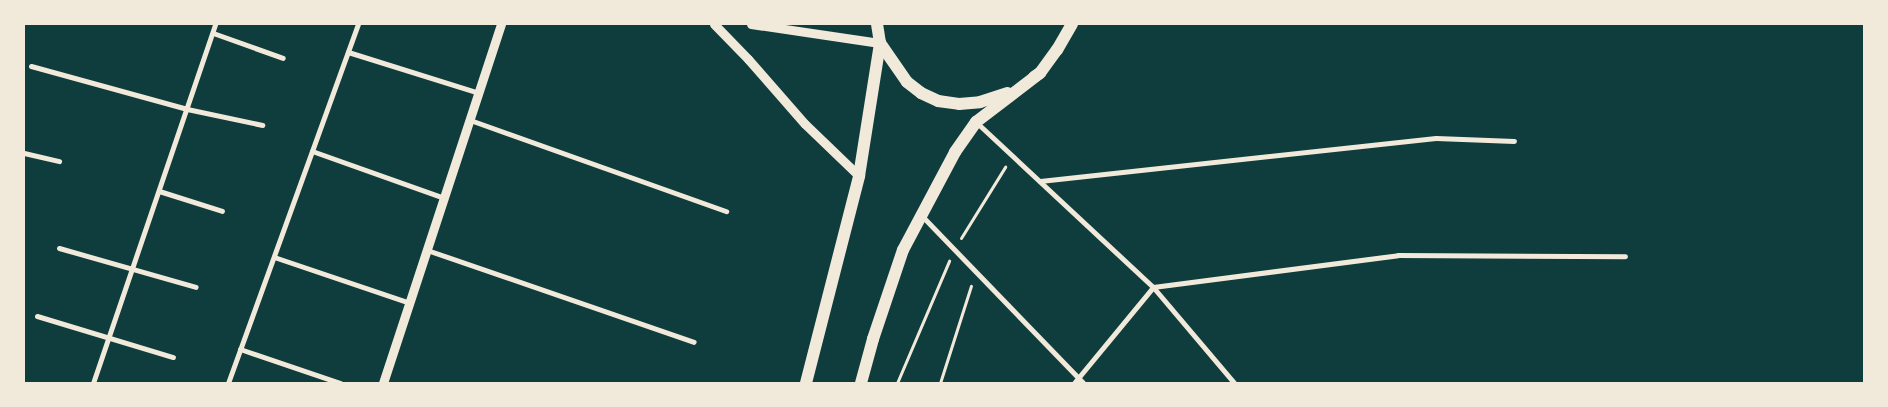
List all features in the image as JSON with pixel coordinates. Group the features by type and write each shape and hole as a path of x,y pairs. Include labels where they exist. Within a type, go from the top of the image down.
{"main road":[{"path":"806,383 859,176 880,43 877,24"},
{"path":"861,383 873,339 904,250 955,152 976,122 1040,73 1072,24"},
{"path":"880,43 907,82 921,93 938,100 960,104 980,102 1008,93 1040,73"}],"street":[{"path":"93,383 215,24"},
{"path":"228,383 358,24"},
{"path":"385,383 501,24"},
{"path":"714,24 748,59 804,124 859,176"},
{"path":"757,24 880,43"},
{"path":"213,33 283,58"},
{"path":"348,52 479,93"},
{"path":"31,66 187,108 262,125"},
{"path":"470,120 726,212"},
{"path":"976,122 1153,287 1234,383"},
{"path":"1040,181 1436,138 1514,141"},
{"path":"312,152 444,198"},
{"path":"24,153 59,161"},
{"path":"158,191 222,211"},
{"path":"921,215 1083,383"},
{"path":"59,248 196,287"},
{"path":"427,250 694,342"},
{"path":"1074,383 1153,287 1398,254 1625,256"},
{"path":"274,257 410,303"},
{"path":"38,316 173,356"},
{"path":"240,349 340,383"}],"path":[{"path":"940,383 975,272"}]}
